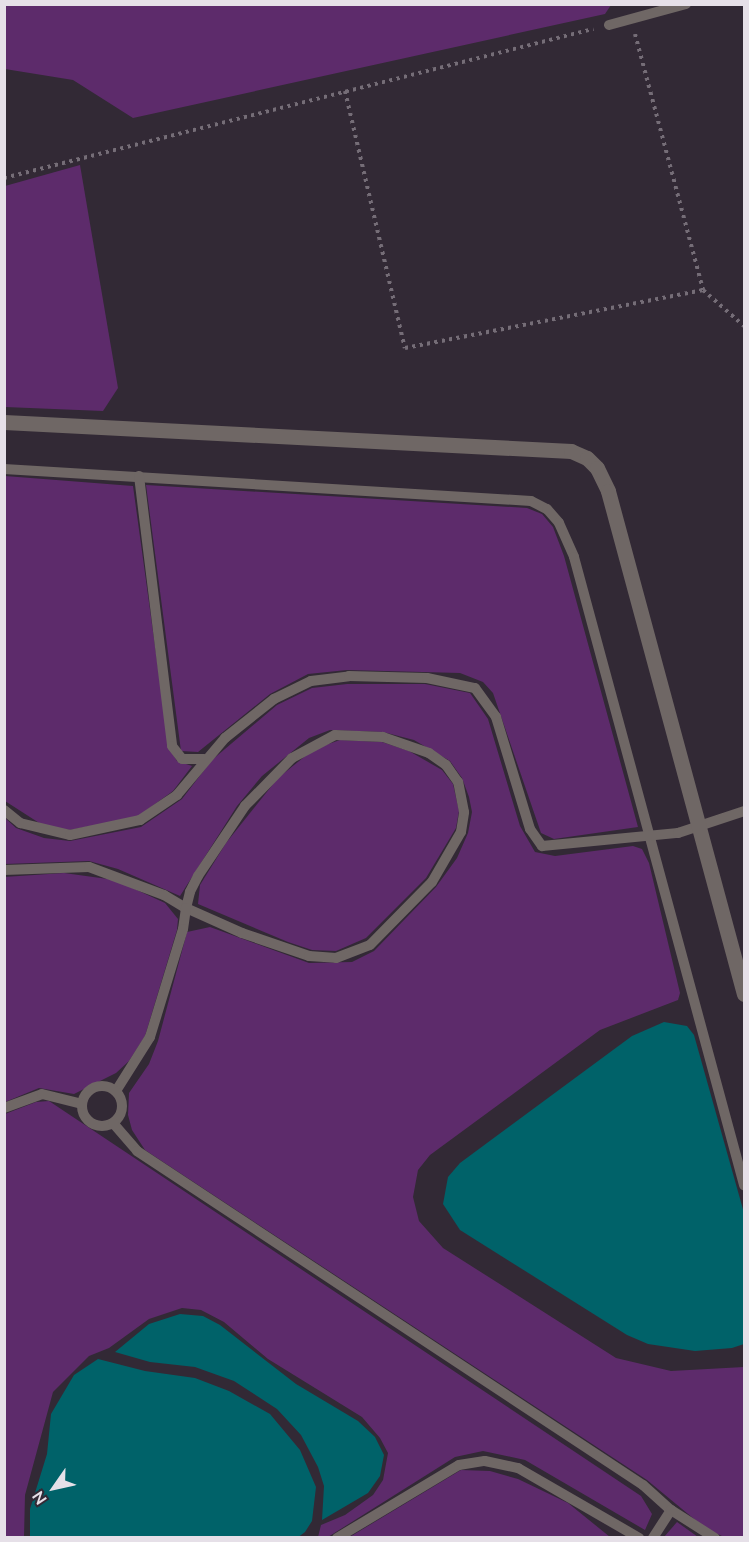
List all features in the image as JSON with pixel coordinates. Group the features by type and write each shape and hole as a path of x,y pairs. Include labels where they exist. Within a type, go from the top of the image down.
{"street":[{"path":"4,422 571,451 587,458 597,468 608,491 744,994"}],"lane":[{"path":"609,25 686,4"},
{"path":"4,469 531,501 547,509 559,523 574,557 652,836 744,1185"},
{"path":"139,476 172,746 182,759 204,759"},
{"path":"4,810 20,823 44,832 70,836 101,832 140,820 160,809 177,795 204,759 249,717 311,681 349,676 460,682 484,697 496,717 534,839 553,847 652,836 744,811"},
{"path":"4,870 89,867 155,891 186,908 242,933 309,956 350,955 370,945 388,928 432,882 450,855 461,832 464,812 458,783 446,765 429,753 383,737 335,735 310,746 273,775 245,806 198,876 186,908 150,1037 116,1091"},
{"path":"113,1123 96,1125 88,1120 82,1104 90,1089 99,1085 116,1091"},
{"path":"113,1123 122,1107 116,1091"},
{"path":"4,1108 42,1094 82,1104"},
{"path":"113,1123 137,1151 643,1485 671,1510 715,1538"},
{"path":"337,1538 459,1465 484,1461 518,1468 639,1538"},
{"path":"656,1534 671,1510"}],"path":[{"path":"631,19 703,290 744,326"},
{"path":"4,178 609,25"},
{"path":"345,91 405,348 703,290"}],"shaded area":[{"path":"5,4 611,5 605,14 133,118 73,80 5,69"},
{"path":"80,165 118,388 103,411 5,407 5,186"},
{"path":"5,476 133,486 169,748 177,761 192,766 173,791 137,817 70,830 47,828 5,801"},
{"path":"146,485 527,508 542,514 553,527 564,556 638,827 554,839 541,833 493,693 483,682 460,673 347,670 308,674 270,694 198,752 181,751"},
{"path":"347,684 425,684 470,693 488,719 520,826 535,852 555,856 633,846 642,849 649,863 680,993 678,1000 600,1030 430,1155 418,1170 413,1197 419,1221 443,1248 616,1358 671,1371 744,1367 744,1537 724,1537 705,1528 647,1480 145,1150 132,1130 128,1115 129,1093 149,1064 158,1041 187,932 210,927 309,963 352,962 374,951 436,887 457,858 468,833 472,812 469,797 462,778 450,761 414,740 383,732 330,730 309,738 262,776 237,806 180,896 118,869 89,861 5,864 4,817 16,828 44,838 70,841 141,827 182,799 212,760 277,705 312,688"},
{"path":"340,740 382,742 409,751 442,770 453,784 459,811 456,828 426,878 366,938 336,951 312,950 288,942 198,904 200,885 226,843 278,778 314,749"},
{"path":"64,873 115,880 165,903 178,919 177,930 145,1036 129,1061 116,1073 74,1094 39,1088 5,1102 4,877"},
{"path":"49,1101 641,1496 652,1514 645,1530 525,1460 483,1451 455,1457 328,1537 318,1537 321,1525 345,1515 373,1495 383,1480 388,1453 380,1438 362,1417 268,1359 224,1322 201,1310 182,1308 149,1319 109,1348 89,1356 53,1392 25,1495 24,1537 5,1538 5,1114 36,1102"},
{"path":"461,1470 490,1471 518,1479 568,1503 610,1537 348,1538"},
{"path":"677,1522 698,1537 664,1537"}],"water":[{"path":"664,1022 687,1026 694,1035 744,1213 744,1344 732,1348 695,1351 648,1344 627,1335 460,1230 443,1204 448,1177 460,1163 632,1036"},
{"path":"180,1314 203,1316 220,1325 296,1384 358,1421 375,1437 384,1455 380,1476 368,1493 322,1520 324,1486 318,1467 301,1435 277,1409 234,1381 195,1367 150,1362 115,1352 149,1324"},
{"path":"98,1359 145,1371 195,1378 229,1391 270,1414 300,1450 316,1487 312,1521 305,1532 297,1538 30,1537 30,1509 47,1454 51,1414 74,1375"}]}
